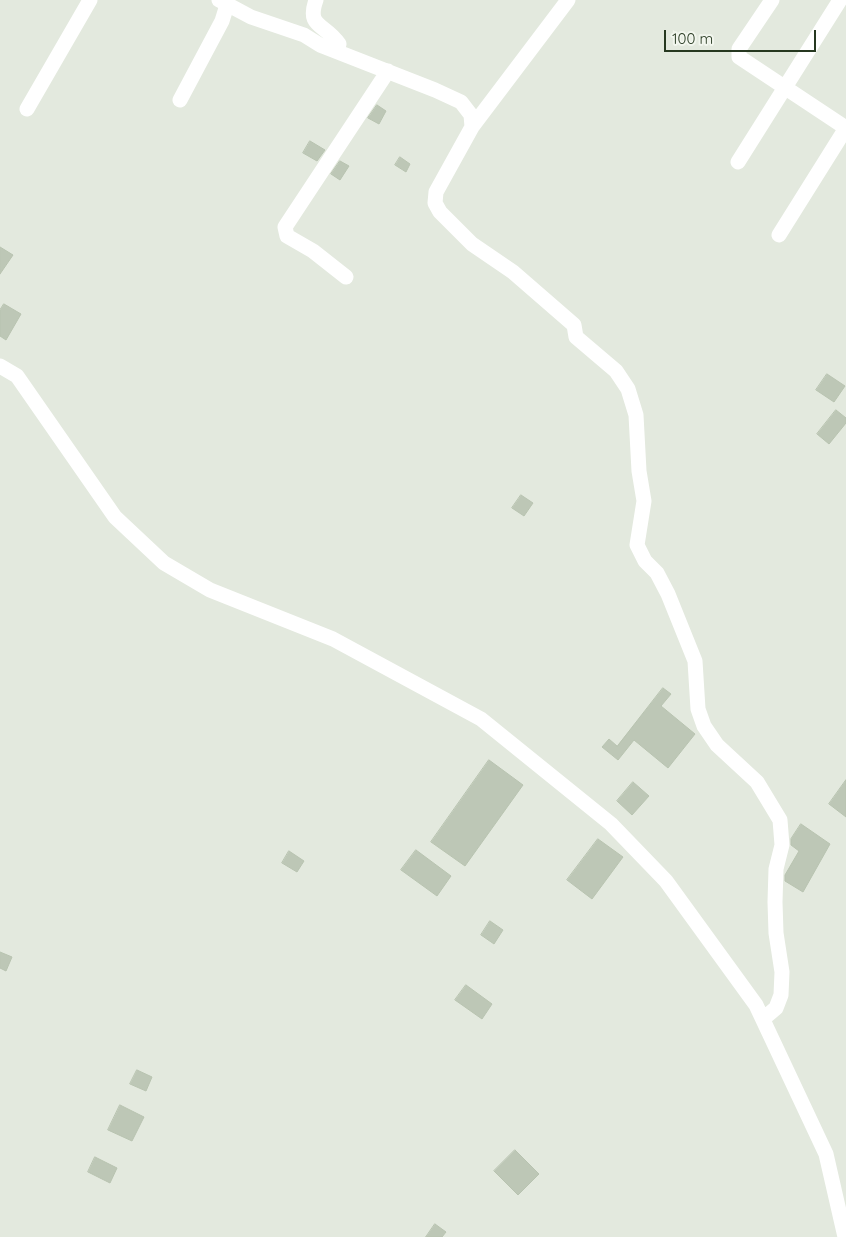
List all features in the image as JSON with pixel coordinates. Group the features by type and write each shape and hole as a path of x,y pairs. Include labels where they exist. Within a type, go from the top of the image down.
{"street":[{"path":"27,109 90,0"},
{"path":"316,0 311,14 314,22 333,35 339,44 337,51"},
{"path":"568,0 487,110 472,127 436,192 435,202 440,212 472,244 513,272 574,325 576,337 616,371 628,390 636,415 639,471 644,501 638,545 645,561 657,573 664,587 695,661 698,709 704,726 717,745 758,782 780,820 782,845 776,869 775,902 776,933 782,972 781,995 776,1008 763,1019"},
{"path":"772,0 739,49 740,57 846,128 779,235"},
{"path":"738,162 783,87 840,0"},
{"path":"180,100 222,21 223,2 251,17 304,35 320,45 461,102 471,115 472,127"},
{"path":"346,277 313,252 287,236 286,227 388,71"},
{"path":"0,366 17,376 115,517 164,563 210,590 333,639 481,719 611,824 666,880 756,1005 826,1154 846,1237"}],"building":[{"path":"377,105 386,111 379,124 368,118"},
{"path":"310,141 325,150 317,161 303,153"},
{"path":"400,157 410,164 406,172 395,165"},
{"path":"340,161 349,166 340,180 331,174"},
{"path":"0,247 13,255 0,274"},
{"path":"4,304 21,314 6,340 0,336 0,310"},
{"path":"827,374 845,386 834,402 816,390"},
{"path":"836,410 846,418 846,423 829,444 817,434"},
{"path":"521,495 533,503 524,516 512,508"},
{"path":"663,688 671,694 661,706 695,734 668,768 634,740 618,760 602,747 609,739 617,746"},
{"path":"489,760 523,785 465,866 431,842"},
{"path":"846,780 846,817 829,804"},
{"path":"633,782 649,796 632,815 617,801"},
{"path":"801,824 830,844 803,892 785,881 785,875 799,851 791,845 791,839"},
{"path":"598,839 623,857 592,899 567,880"},
{"path":"416,850 451,876 437,896 401,870"},
{"path":"289,851 304,861 297,872 282,863"},
{"path":"490,921 503,930 494,944 481,935"},
{"path":"0,952 12,957 6,971 0,968"},
{"path":"466,985 492,1004 482,1019 455,1000"},
{"path":"137,1070 152,1077 146,1091 130,1084"},
{"path":"120,1105 144,1117 132,1141 108,1130"},
{"path":"515,1150 539,1174 518,1195 494,1171"},
{"path":"95,1157 117,1168 110,1183 88,1172"},
{"path":"435,1224 446,1232 442,1237 426,1237"}]}
